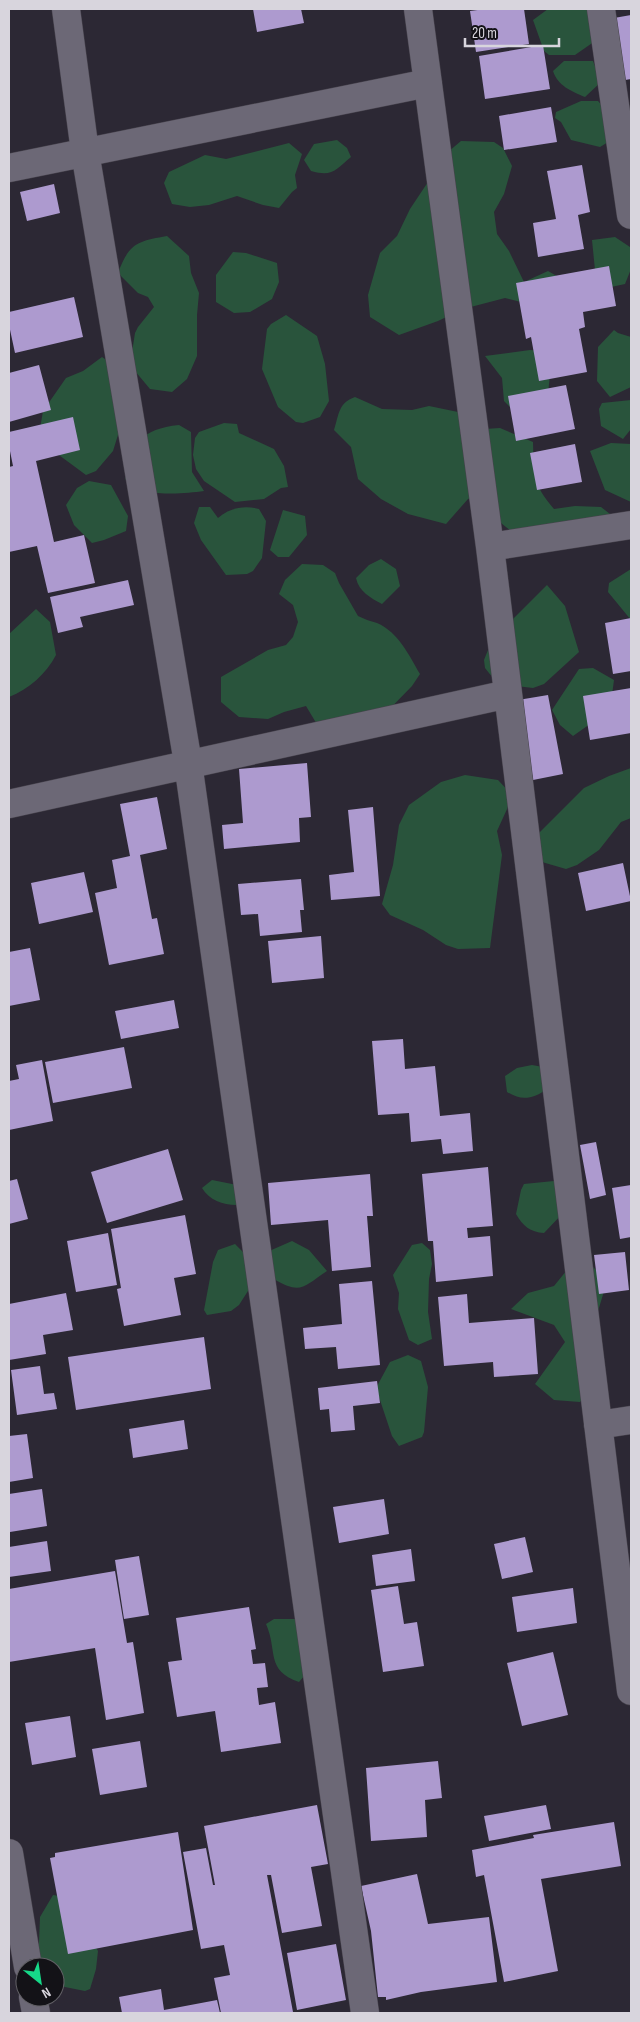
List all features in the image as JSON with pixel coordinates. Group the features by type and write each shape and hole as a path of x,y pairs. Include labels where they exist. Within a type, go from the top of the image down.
{"street":[{"path":"66,9 85,152 188,763 365,2013"},
{"path":"418,9 490,547 631,1691"},
{"path":"601,9 631,215"},
{"path":"9,168 428,83"},
{"path":"490,547 631,525"},
{"path":"9,804 188,763 508,694"},
{"path":"598,1424 631,1420"},
{"path":"9,1853 26,1957"}],"green space":[{"path":"548,9 587,9 597,19 598,39 575,55 549,55 544,51 533,20"},
{"path":"564,61 593,61 601,82 585,97 570,90 558,81 553,71"},
{"path":"581,101 598,101 609,113 618,136 600,147 571,140 561,122 555,118 556,112"},
{"path":"337,140 347,148 351,157 329,173 311,171 304,160 314,144"},
{"path":"461,141 494,142 503,148 512,166 504,194 494,212 497,234 509,251 524,282 548,271 569,283 533,305 505,298 463,309 438,321 399,335 370,317 368,295 380,253 397,236 410,209 448,152"},
{"path":"289,143 302,154 295,175 297,188 279,208 263,205 237,196 209,205 190,207 172,204 164,183 169,172 205,155 226,159"},
{"path":"167,236 189,256 191,273 199,293 197,356 187,379 172,392 150,389 130,365 135,333 154,307 148,297 138,293 118,273 126,255 136,245"},
{"path":"615,237 630,247 631,269 625,284 597,290 592,240"},
{"path":"233,252 246,253 277,263 279,282 272,299 250,312 234,313 216,302 216,275"},
{"path":"286,315 317,336 325,364 329,401 320,417 303,423 296,422 278,407 262,369 267,329 271,324"},
{"path":"614,330 631,337 631,387 610,397 597,381 598,347"},
{"path":"530,350 541,351 551,365 548,394 516,413 504,401 502,378 485,356"},
{"path":"102,357 122,371 131,393 113,451 96,471 86,475 48,447 40,429 43,411 66,378 83,371"},
{"path":"355,397 382,409 412,410 429,406 458,412 470,430 500,428 533,442 534,471 538,485 554,509 575,506 601,507 619,521 511,531 501,523 479,495 468,499 446,524 408,514 381,499 358,479 351,447 334,430 342,406"},
{"path":"631,400 631,429 623,439 601,426 599,409 602,403"},
{"path":"224,423 237,424 239,433 274,449 284,466 288,487 281,488 264,499 235,502 204,481 196,469 193,455 195,438 199,432"},
{"path":"179,425 191,432 192,472 204,491 173,494 151,492 132,485 125,479 131,456 147,434 166,427"},
{"path":"611,443 631,444 631,502 605,490 590,451"},
{"path":"89,481 111,485 128,516 126,531 92,543 74,525 66,505 77,488"},
{"path":"199,507 210,507 218,518 237,508 259,509 266,521 262,558 253,571 247,574 226,575 201,540 194,523"},
{"path":"283,510 305,516 307,535 289,557 278,557 270,550"},
{"path":"381,559 396,569 400,586 382,604 363,591 356,578 369,565"},
{"path":"302,564 323,565 335,573 358,616 377,623 391,632 412,659 420,674 412,686 373,726 321,731 306,706 268,719 239,717 221,702 221,677 268,650 286,645 293,637 298,622 293,605 279,594 285,580"},
{"path":"631,569 631,620 608,592 609,583"},
{"path":"547,585 565,606 579,652 544,684 533,688 507,685 493,678 485,668 484,660 492,640"},
{"path":"36,609 50,622 56,655 36,680 23,690 9,697 9,634"},
{"path":"593,668 614,680 610,710 573,736 560,725 552,710 579,669"},
{"path":"631,768 631,818 621,822 599,850 577,865 566,869 535,860 537,835 584,788"},
{"path":"465,775 498,780 513,796 497,831 502,855 490,948 458,949 446,945 423,930 390,915 382,904 393,865 399,825 409,805 441,782"},
{"path":"532,1065 543,1067 548,1089 528,1098 518,1097 507,1092 505,1076 517,1068"},
{"path":"212,1180 237,1185 240,1205 223,1203 205,1193 202,1188"},
{"path":"554,1181 562,1186 564,1212 544,1233 531,1230 521,1222 516,1214 521,1190 524,1184"},
{"path":"292,1241 309,1250 327,1271 307,1285 296,1288 274,1279 267,1252"},
{"path":"422,1243 430,1250 432,1264 429,1279 428,1312 432,1339 418,1345 409,1340 398,1309 399,1293 393,1275 412,1245"},
{"path":"235,1244 245,1254 255,1280 239,1305 231,1311 207,1315 204,1310 213,1262 218,1250"},
{"path":"580,1254 602,1276 605,1288 595,1321 589,1391 580,1402 554,1400 535,1384 565,1342 554,1325 511,1309 528,1293 554,1286"},
{"path":"408,1355 421,1361 428,1387 424,1432 422,1437 399,1446 392,1436 376,1388 390,1362"},
{"path":"274,1619 296,1619 317,1661 299,1682 281,1672 274,1659 266,1624"},
{"path":"53,1895 67,1897 98,1951 96,1969 90,1989 85,1991 65,1987 65,1957 38,1957 40,1917"}],"building":[{"path":"253,9 301,9 304,23 257,32"},
{"path":"524,9 529,44 476,52 470,11"},
{"path":"631,15 631,79 625,80 614,18"},
{"path":"543,45 550,89 485,99 479,56"},
{"path":"551,107 557,142 504,150 499,116"},
{"path":"582,165 590,212 578,215 584,249 538,257 533,223 556,219 547,171"},
{"path":"54,184 60,213 27,221 20,192"},
{"path":"609,266 616,306 583,312 585,327 579,329 587,372 539,381 531,337 526,339 516,283"},
{"path":"74,297 83,337 15,353 9,325 9,312"},
{"path":"39,365 51,410 9,422 9,373"},
{"path":"566,385 575,429 516,441 508,396"},
{"path":"73,417 80,450 36,461 54,542 84,535 95,583 48,593 37,546 9,552 9,467 13,466 9,446 9,432"},
{"path":"575,444 582,482 537,490 530,453"},
{"path":"128,580 134,605 80,617 83,627 58,633 50,597"},
{"path":"631,618 631,671 613,674 605,623"},
{"path":"631,688 631,733 590,740 583,696"},
{"path":"548,695 563,774 533,780 518,700"},
{"path":"307,763 311,817 299,818 300,842 224,849 222,825 243,823 239,769"},
{"path":"157,797 167,849 140,855 152,919 157,918 164,954 109,965 95,893 117,888 112,860 130,856 120,804"},
{"path":"373,807 380,896 331,900 329,875 354,872 348,810"},
{"path":"623,863 631,901 586,911 578,873"},
{"path":"84,872 93,912 39,924 31,883"},
{"path":"301,879 304,910 300,910 302,932 260,936 258,914 241,915 238,884"},
{"path":"321,936 324,978 272,983 268,941"},
{"path":"30,948 40,1000 9,1006 9,952"},
{"path":"174,1000 179,1028 121,1039 115,1011"},
{"path":"403,1039 405,1069 435,1066 440,1116 470,1113 473,1151 443,1154 441,1139 411,1142 409,1113 378,1115 372,1041"},
{"path":"124,1047 132,1088 53,1103 45,1062"},
{"path":"42,1060 53,1121 9,1130 9,1081 19,1079 16,1065"},
{"path":"596,1142 606,1195 590,1199 580,1145"},
{"path":"168,1149 183,1200 107,1223 91,1172"},
{"path":"488,1167 493,1226 467,1228 468,1238 490,1236 493,1276 436,1282 433,1241 428,1241 422,1174"},
{"path":"370,1174 373,1216 367,1216 371,1267 332,1271 328,1220 271,1225 268,1183"},
{"path":"17,1179 28,1219 9,1224 9,1181"},
{"path":"631,1185 631,1237 620,1239 612,1188"},
{"path":"185,1215 196,1274 174,1278 181,1315 124,1326 117,1289 121,1288 111,1229"},
{"path":"108,1233 117,1285 76,1292 67,1241"},
{"path":"625,1252 629,1290 599,1294 594,1255"},
{"path":"372,1281 380,1365 338,1369 336,1347 305,1349 303,1328 342,1324 339,1284"},
{"path":"66,1293 73,1330 43,1335 46,1354 9,1360 9,1304"},
{"path":"467,1294 469,1323 534,1318 538,1374 494,1377 493,1362 444,1366 438,1297"},
{"path":"204,1337 211,1389 76,1410 68,1357"},
{"path":"40,1366 44,1394 54,1393 57,1409 17,1415 11,1370"},
{"path":"377,1381 380,1403 353,1406 355,1430 331,1432 329,1409 320,1410 318,1388"},
{"path":"184,1420 188,1449 133,1458 129,1429"},
{"path":"27,1434 33,1478 9,1482 9,1436"},
{"path":"42,1489 47,1526 10,1532 9,1494"},
{"path":"384,1499 389,1534 339,1543 333,1507"},
{"path":"525,1537 533,1572 502,1579 494,1544"},
{"path":"47,1541 51,1571 9,1577 9,1547"},
{"path":"411,1549 415,1581 376,1586 372,1555"},
{"path":"139,1556 149,1615 124,1619 115,1560"},
{"path":"115,1571 127,1643 133,1642 144,1713 106,1720 95,1648 9,1662 9,1589"},
{"path":"398,1586 404,1624 417,1622 424,1666 383,1672 371,1590"},
{"path":"573,1588 577,1623 517,1632 512,1597"},
{"path":"249,1607 256,1649 251,1650 253,1664 265,1663 268,1687 257,1688 259,1705 275,1702 281,1743 221,1752 215,1711 177,1717 168,1662 182,1660 176,1618"},
{"path":"553,1652 568,1715 522,1726 507,1663"},
{"path":"70,1716 76,1757 32,1765 25,1723"},
{"path":"140,1741 147,1787 100,1795 92,1749"},
{"path":"438,1761 442,1798 425,1800 427,1837 371,1841 366,1768"},
{"path":"317,1805 328,1864 311,1867 322,1926 282,1933 271,1875 267,1875 293,2012 221,2013 214,1978 230,1975 224,1945 201,1949 183,1852 206,1848 213,1885 215,1885 204,1826"},
{"path":"546,1805 551,1829 489,1841 484,1816"},
{"path":"614,1822 621,1866 541,1879 558,1971 504,1982 484,1875 476,1877 472,1850 534,1838 533,1835"},
{"path":"178,1832 193,1930 68,1954 50,1858 55,1857 55,1853"},
{"path":"417,1874 428,1924 489,1917 497,1982 421,1992 386,2000 386,1997 378,1997 371,1931 361,1886"},
{"path":"336,1944 346,2000 297,2010 287,1953"},
{"path":"161,1989 164,2010 217,2000 220,2013 122,2013 119,1997"}]}
